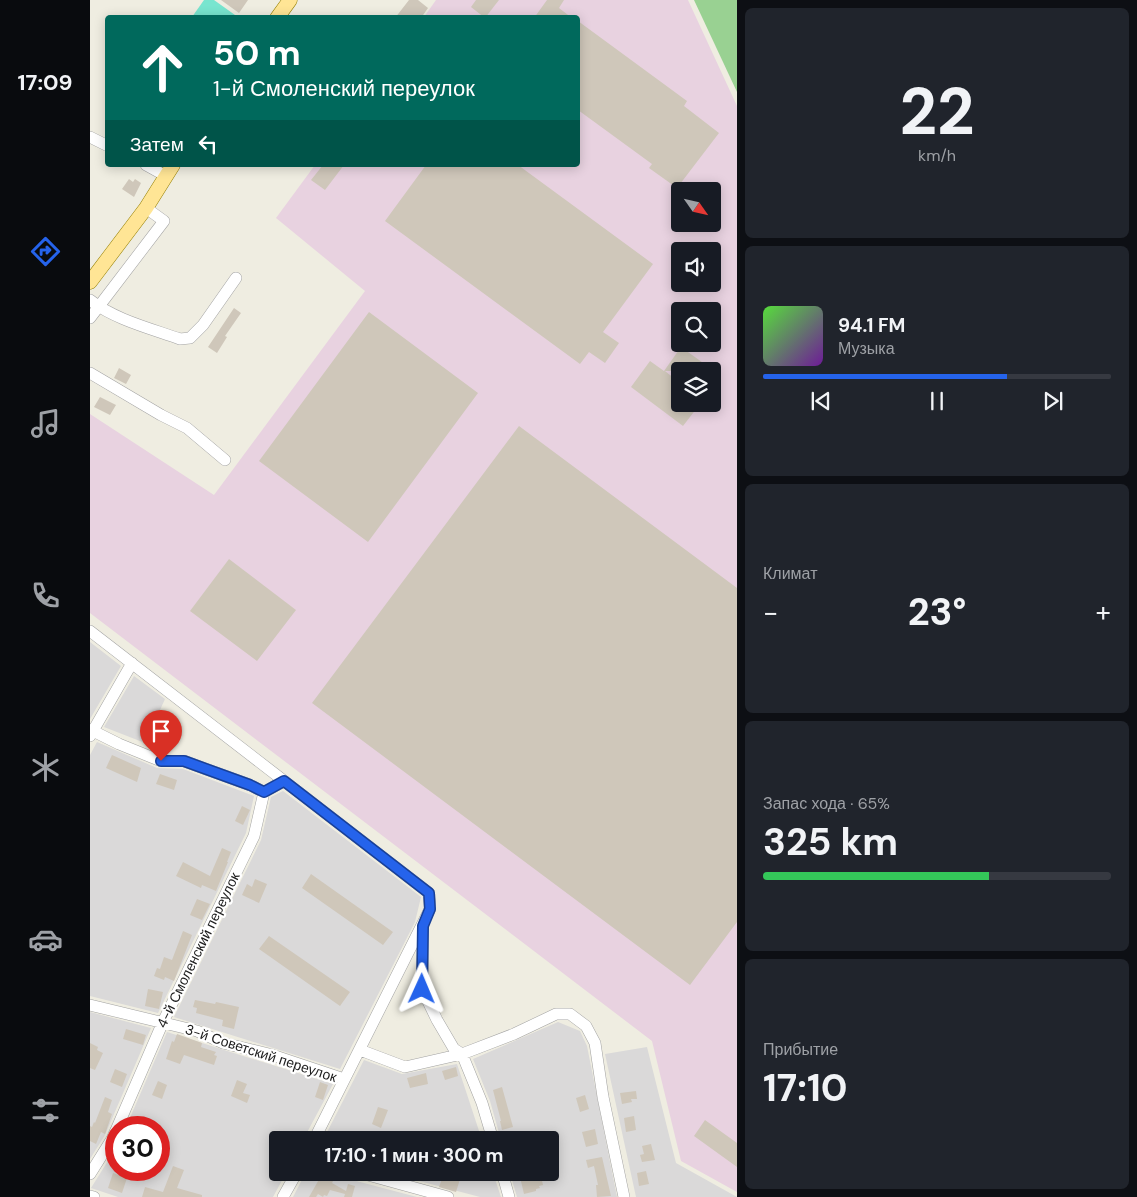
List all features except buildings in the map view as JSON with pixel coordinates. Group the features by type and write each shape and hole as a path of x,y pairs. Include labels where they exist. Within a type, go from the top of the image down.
{"main road":[{"path":"279,15 290,0"},
{"path":"90,282 146,208 170,170"}],"street":[{"path":"90,137 105,144"},
{"path":"156,167 170,170"},
{"path":"90,318 94,303 164,222 146,208"},
{"path":"94,303 121,318 180,339 190,338 203,324 236,278"},
{"path":"90,373 161,415 187,428 225,460"},
{"path":"90,631 429,893 430,909 423,926 318,1131"},
{"path":"132,663 91,732 161,761 184,761 264,792 284,781"},
{"name":"4-й Смоленский переулок","path":"123,1116 163,1022 254,836 264,792"},
{"path":"423,926 422,989 454,1049 462,1054 482,1103 490,1131"},
{"name":"3-й Советский переулок","path":"90,1005 197,1031 223,1043 269,1054 344,1079"},
{"path":"360,1050 405,1067 462,1054 514,1034 556,1014 570,1014 586,1026 595,1043 603,1097 624,1197"},
{"name":"4-й Смоленский переулок","path":"90,1174 105,1150"},
{"path":"283,1197 292,1181"},
{"path":"390,1181 448,1197"},
{"path":"505,1181 509,1197"},
{"path":"90,1196 94,1197"}],"shaded area":[{"path":"204,0 214,0 235,15 193,15"},
{"path":"436,0 688,0 737,106 737,1192 681,1161 652,1041 90,613 90,414 214,495 365,291 276,218 314,167 580,167 580,15 425,15"},
{"path":"90,642 121,666 90,719"},
{"path":"134,676 165,699 145,743 104,727"},
{"path":"97,742 157,768 183,769 254,796 246,833 158,1013 90,996 90,755"},
{"path":"283,791 421,897 415,922 340,1069 174,1017 261,840 271,797"},
{"path":"90,1012 151,1028 113,1116 105,1116 105,1135 90,1159"},
{"path":"558,1022 580,1031 587,1046 617,1197 517,1197 512,1181 559,1181 559,1131 498,1131 490,1101 473,1059"},
{"path":"167,1032 333,1084 308,1131 269,1131 269,1181 282,1181 273,1197 118,1197 91,1188 105,1166 105,1181 170,1181 170,1116 131,1116"},
{"path":"647,1047 676,1163 737,1197 636,1197 605,1054"},
{"path":"364,1060 402,1074 457,1064 479,1131 328,1131"},
{"path":"301,1181 356,1181 417,1197 293,1197"},
{"path":"419,1181 496,1181 501,1197 480,1197"}],"green space":[{"path":"694,0 737,0 737,92"}],"route":[{"path":"161,761 184,761 264,792 284,781 429,893 430,909 423,926 422,989"}]}
